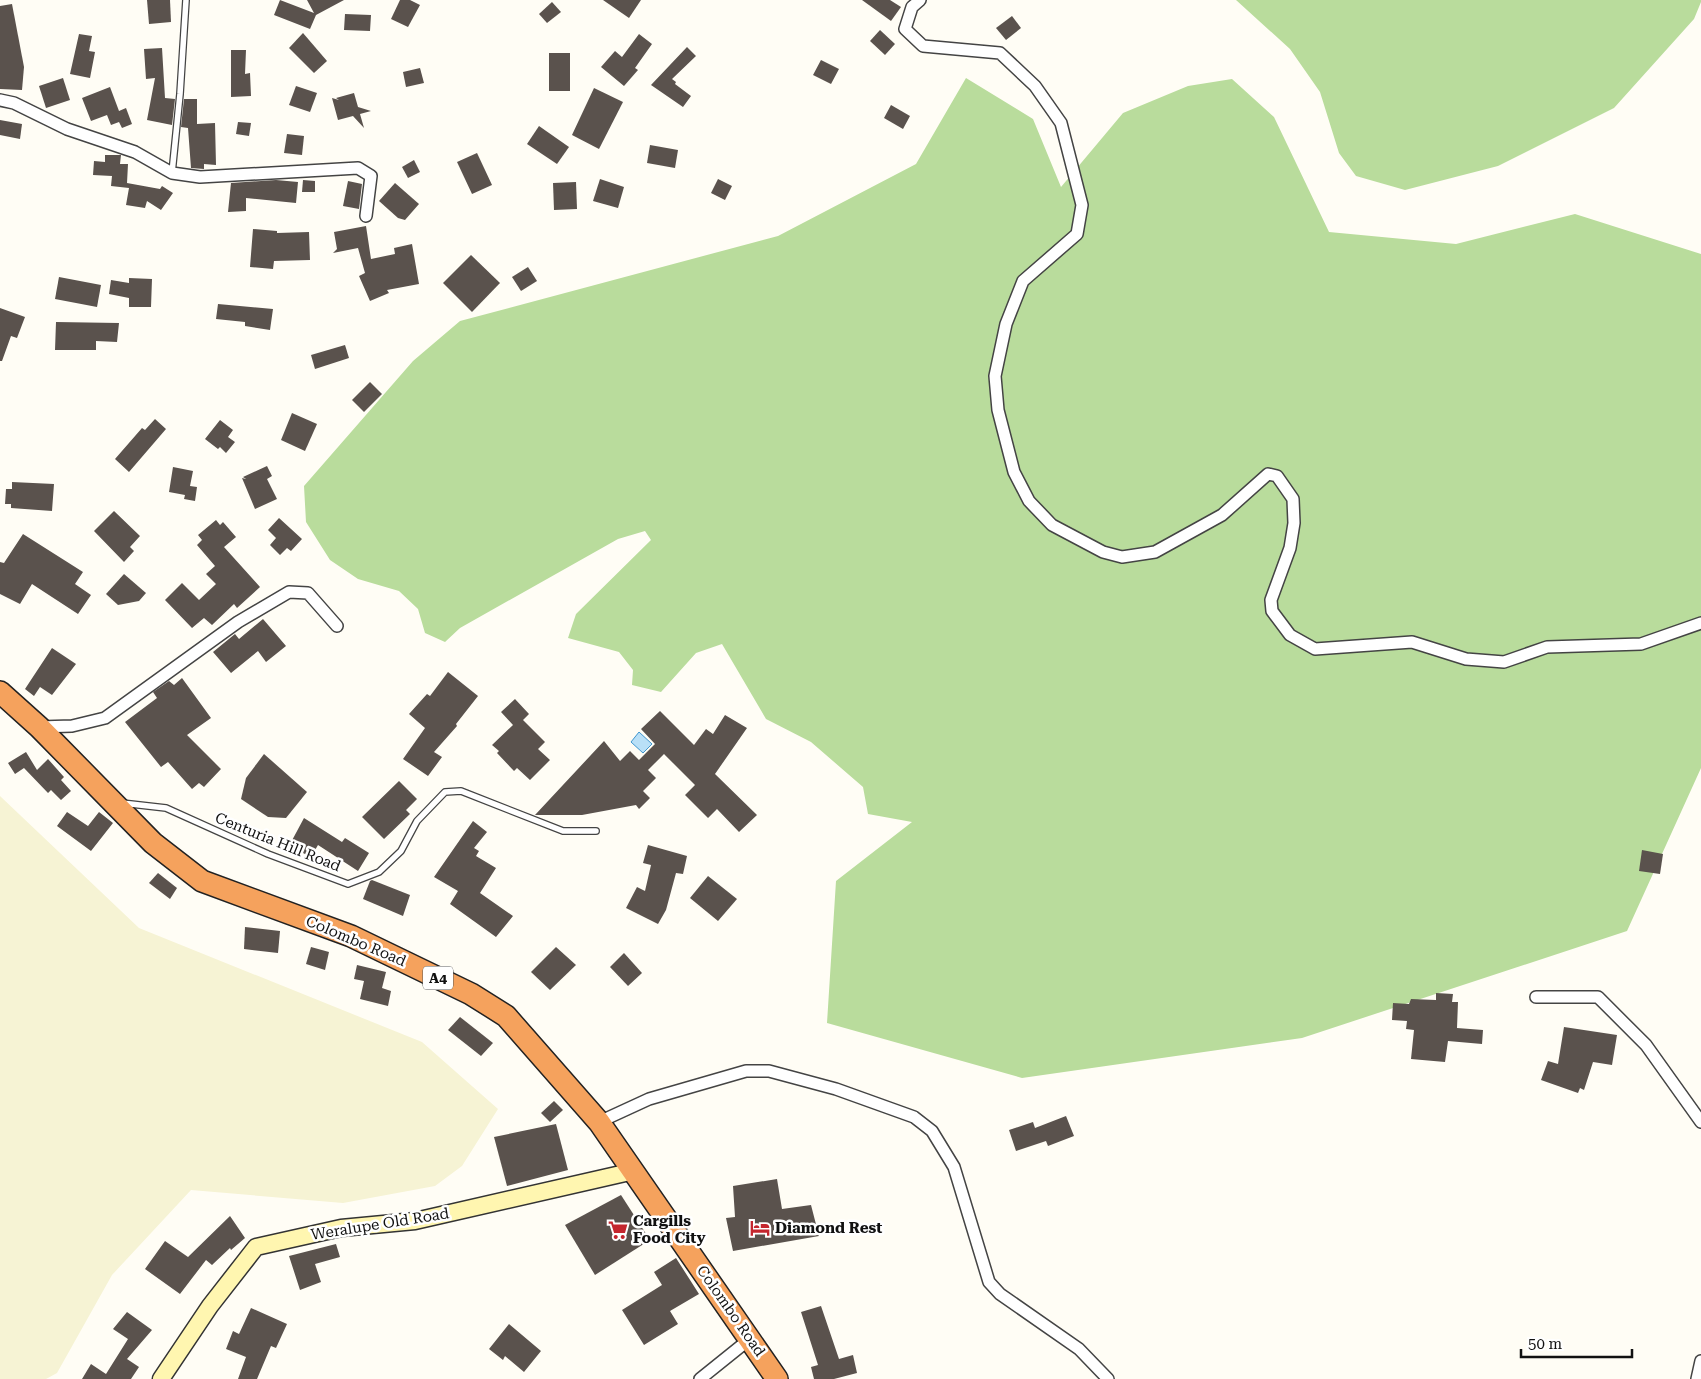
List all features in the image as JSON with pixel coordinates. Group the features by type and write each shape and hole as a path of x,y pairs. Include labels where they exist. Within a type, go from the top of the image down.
{"highway":[{"name":"Colombo Road","path":"0,692 39,727 153,843 202,881 351,936 472,994 506,1016 599,1122 751,1338 777,1379"}],"street":[{"path":"920,0 912,7 904,29 923,46 1000,53 1035,86 1060,123 1082,205 1077,234 1023,281 1006,324 995,376 998,410 1014,472 1029,500 1052,525 1103,552 1122,557 1154,552 1222,515 1268,474 1277,476 1293,499 1294,523 1290,548 1271,600 1272,611 1290,635 1315,649 1412,642 1466,659 1504,662 1547,647 1641,644 1701,623"},
{"path":"0,100 14,103 67,130 135,152 172,174 200,177 358,168 371,176 366,216"},
{"path":"39,727 72,726 105,718 238,622 289,592 308,594 337,626"},
{"path":"1536,997 1598,997 1646,1045 1701,1122"},
{"path":"599,1122 649,1099 746,1072 769,1071 836,1089 914,1118 932,1131 954,1167 989,1282 1000,1294 1079,1349 1108,1379"},
{"name":"Weralupe Old Road","path":"161,1379 210,1306 256,1247 340,1228 415,1221 634,1171"},
{"path":"700,1379 751,1338"},
{"path":"1697,1379 1701,1361"}],"lane":[{"path":"172,174 180,94 186,0"},
{"name":"Centuria Hill Road","path":"114,803 166,808 268,854 348,884 379,872 402,851 417,821 444,792 461,791 564,831 596,831"}],"shaded area":[{"path":"0,796 139,928 422,1042 498,1109 462,1166 435,1186 343,1203 191,1190 112,1275 57,1373 46,1379 0,1379"}],"green space":[{"path":"1236,0 1701,0 1701,2 1694,19 1614,108 1498,166 1405,190 1356,176 1339,153 1320,92 1290,49"},
{"path":"966,78 1033,119 1061,187 1123,113 1188,86 1232,79 1274,117 1329,232 1456,244 1575,214 1701,254 1701,768 1627,931 1302,1038 1022,1078 827,1023 836,881 912,822 868,814 863,787 811,742 766,719 722,644 696,653 661,692 632,685 633,670 619,652 568,638 576,614 651,540 645,531 618,539 460,628 445,642 425,633 418,609 399,591 358,579 330,560 306,522 304,486 413,361 460,321 778,236 916,164"}],"water":[{"path":"639,732 652,744 643,753 631,742"}],"building":[{"path":"147,0 170,0 171,22 149,24"},
{"path":"280,0 314,13 307,0 344,0 316,15 310,29 274,15"},
{"path":"400,0 410,0 420,5 408,27 391,19"},
{"path":"603,0 641,0 629,18"},
{"path":"862,0 890,0 901,7 891,21"},
{"path":"552,2 561,12 547,23 539,14"},
{"path":"12,4 24,67 22,90 0,89 0,6"},
{"path":"345,14 371,15 370,31 344,30"},
{"path":"1012,16 1021,28 1006,40 996,28"},
{"path":"880,30 895,44 885,55 870,41"},
{"path":"303,33 327,61 314,73 289,48"},
{"path":"79,34 92,36 89,51 95,52 90,78 70,74"},
{"path":"639,34 652,44 635,68 638,70 624,86 601,67 615,51 622,57"},
{"path":"687,47 696,56 672,79 676,82 675,84 691,96 683,107 651,85"},
{"path":"162,48 165,98 175,99 172,125 147,120 155,78 146,79 144,49"},
{"path":"231,50 246,50 245,74 250,73 251,96 231,97"},
{"path":"549,53 570,53 570,91 549,91"},
{"path":"821,60 839,69 831,84 813,75"},
{"path":"420,68 424,83 406,87 403,72"},
{"path":"63,78 70,100 46,108 39,86"},
{"path":"296,86 317,93 310,112 289,105"},
{"path":"110,87 119,111 126,108 132,124 122,128 119,122 111,125 107,115 91,121 82,98"},
{"path":"594,88 623,102 599,149 572,135"},
{"path":"354,93 358,107 371,111 360,114 364,128 353,116 338,120 332,98 339,100 336,98"},
{"path":"184,99 197,99 197,124 215,123 216,165 204,164 204,169 191,168 188,128 181,127"},
{"path":"891,105 910,116 903,129 884,118"},
{"path":"0,120 22,124 20,139 0,135"},
{"path":"238,122 251,123 249,136 236,134"},
{"path":"539,126 569,147 557,164 527,144"},
{"path":"287,134 304,136 302,155 284,153"},
{"path":"650,145 678,150 675,168 647,163"},
{"path":"477,153 492,185 472,194 457,162"},
{"path":"105,155 121,155 120,164 128,164 127,183 160,189 162,186 173,193 161,210 147,201 145,208 126,205 129,188 111,186 112,176 93,175 94,161 105,162"},
{"path":"414,160 420,172 408,178 402,167"},
{"path":"600,179 624,187 618,208 593,201"},
{"path":"718,179 732,186 725,200 711,193"},
{"path":"276,180 298,182 296,203 246,198 246,211 228,212 231,183"},
{"path":"303,180 315,181 315,192 302,192"},
{"path":"348,181 362,184 359,209 343,206"},
{"path":"576,182 577,209 554,210 553,183"},
{"path":"395,183 419,204 405,220 398,218 379,201"},
{"path":"366,226 371,259 395,254 394,248 412,244 419,284 387,290 389,293 370,301 359,276 365,273 358,248 333,253 337,249 334,232"},
{"path":"253,229 277,231 277,233 309,232 310,260 274,261 273,269 250,267"},
{"path":"471,255 500,283 472,312 443,283"},
{"path":"528,267 537,281 521,291 512,277"},
{"path":"59,277 101,285 97,307 55,299"},
{"path":"129,278 152,279 151,307 129,307 129,298 109,294 111,280 129,283"},
{"path":"218,304 273,309 270,330 245,326 245,322 216,319"},
{"path":"0,308 25,317 17,338 11,336 2,361 0,361"},
{"path":"56,322 119,323 117,342 96,341 96,350 55,350"},
{"path":"345,345 349,358 315,369 311,355"},
{"path":"370,382 382,394 364,412 352,400"},
{"path":"292,413 317,424 305,451 281,440"},
{"path":"155,419 166,429 129,472 115,459 142,428 145,430"},
{"path":"220,420 233,430 228,437 235,442 226,453 220,447 218,449 205,439"},
{"path":"267,466 272,476 267,479 277,499 255,509 242,478 246,479 243,477"},
{"path":"173,467 193,471 190,486 197,487 195,501 184,499 185,495 169,492"},
{"path":"12,482 54,484 52,511 11,508 11,504 5,504 6,489 12,489"},
{"path":"114,511 140,536 130,547 134,551 124,562 94,531"},
{"path":"279,518 302,539 291,551 287,548 280,555 270,545 276,538 268,530"},
{"path":"216,520 220,525 223,522 236,537 224,547 260,587 237,608 234,604 212,625 204,618 192,628 165,600 182,583 199,600 216,584 206,574 215,566 197,545 202,540 198,535"},
{"path":"23,534 83,572 75,584 91,595 78,614 32,584 20,604 0,594 0,562 4,563"},
{"path":"124,574 146,593 139,601 118,605 106,594"},
{"path":"263,619 286,646 266,662 258,651 231,673 213,652 235,634 239,639"},
{"path":"52,648 76,664 52,695 40,687 34,696 25,689"},
{"path":"448,672 478,696 456,724 457,726 434,752 442,757 428,776 403,759 425,728 409,714 427,694 430,696"},
{"path":"182,678 211,718 187,735 221,769 204,787 199,783 192,789 168,762 161,767 125,722 157,698 153,692 169,681 174,685"},
{"path":"515,699 529,714 523,720 545,742 538,749 550,760 530,780 517,768 514,771 492,745 513,725 501,712"},
{"path":"660,711 694,745 706,729 713,734 725,715 747,728 715,774 757,815 739,832 717,809 708,818 685,795 695,785 664,754 648,770 656,778 643,791 650,798 639,809 636,805 582,815 535,815 604,741 620,761 630,751 639,760 655,744 641,729"},
{"path":"26,752 37,770 48,759 64,777 61,780 71,791 61,800 51,790 48,793 24,768 15,774 8,763"},
{"path":"264,754 307,792 286,818 268,817 241,799 246,778"},
{"path":"399,781 417,799 406,810 410,814 384,839 362,817"},
{"path":"67,812 88,826 99,812 113,823 91,851 57,826"},
{"path":"304,818 342,842 345,838 369,853 358,871 318,845 311,857 289,846"},
{"path":"473,821 487,832 474,848 479,851 476,856 496,868 480,893 513,916 496,937 450,904 458,891 434,877"},
{"path":"648,845 687,856 683,874 676,873 666,910 658,924 626,908 637,887 645,891 651,865 643,863"},
{"path":"1642,850 1663,854 1660,874 1639,871"},
{"path":"158,873 177,888 170,899 149,883"},
{"path":"708,876 737,899 718,921 690,898"},
{"path":"372,880 410,895 403,916 363,899"},
{"path":"245,927 280,931 278,953 244,949"},
{"path":"311,947 329,952 325,970 306,964"},
{"path":"556,947 576,965 550,990 531,972"},
{"path":"624,953 642,973 628,986 610,967"},
{"path":"357,965 386,972 382,988 391,991 388,1006 360,999 364,981 354,979"},
{"path":"1436,993 1453,994 1452,1002 1458,1002 1457,1028 1483,1030 1482,1044 1448,1041 1445,1062 1411,1059 1414,1030 1406,1029 1407,1021 1392,1020 1393,1003 1409,1004 1411,999 1436,1000"},
{"path":"460,1017 493,1043 481,1056 448,1030"},
{"path":"1564,1027 1617,1035 1612,1065 1593,1062 1584,1090 1580,1088 1578,1093 1541,1080 1548,1061 1558,1064"},
{"path":"554,1101 563,1110 550,1122 541,1113"},
{"path":"1066,1116 1074,1136 1048,1146 1046,1141 1016,1151 1009,1130 1033,1122 1035,1128"},
{"path":"556,1124 568,1170 507,1186 494,1137"},
{"path":"777,1179 782,1209 811,1205 819,1236 733,1251 726,1218 735,1217 733,1186"},
{"path":"621,1195 650,1240 595,1275 565,1225"},
{"path":"230,1216 245,1238 231,1250 230,1248 212,1265 206,1260 180,1294 145,1269 165,1241 188,1257"},
{"path":"336,1244 340,1257 315,1264 321,1282 300,1290 289,1256"},
{"path":"676,1258 699,1294 670,1311 678,1324 644,1345 622,1310 662,1285 654,1272"},
{"path":"821,1306 839,1359 853,1355 857,1373 834,1379 814,1379 811,1367 818,1365 801,1312"},
{"path":"251,1308 287,1324 276,1348 271,1346 257,1379 238,1379 246,1357 226,1349 233,1331 239,1334"},
{"path":"127,1312 152,1330 127,1359 139,1367 131,1379 82,1379 91,1364 106,1374 128,1339 113,1329"},
{"path":"509,1324 541,1351 524,1372 505,1356 503,1360 489,1349"}],"place":[{"name":"Diamond Rest","path":"760,1228"},
{"name":"Cargills Food City","path":"618,1230"}]}
